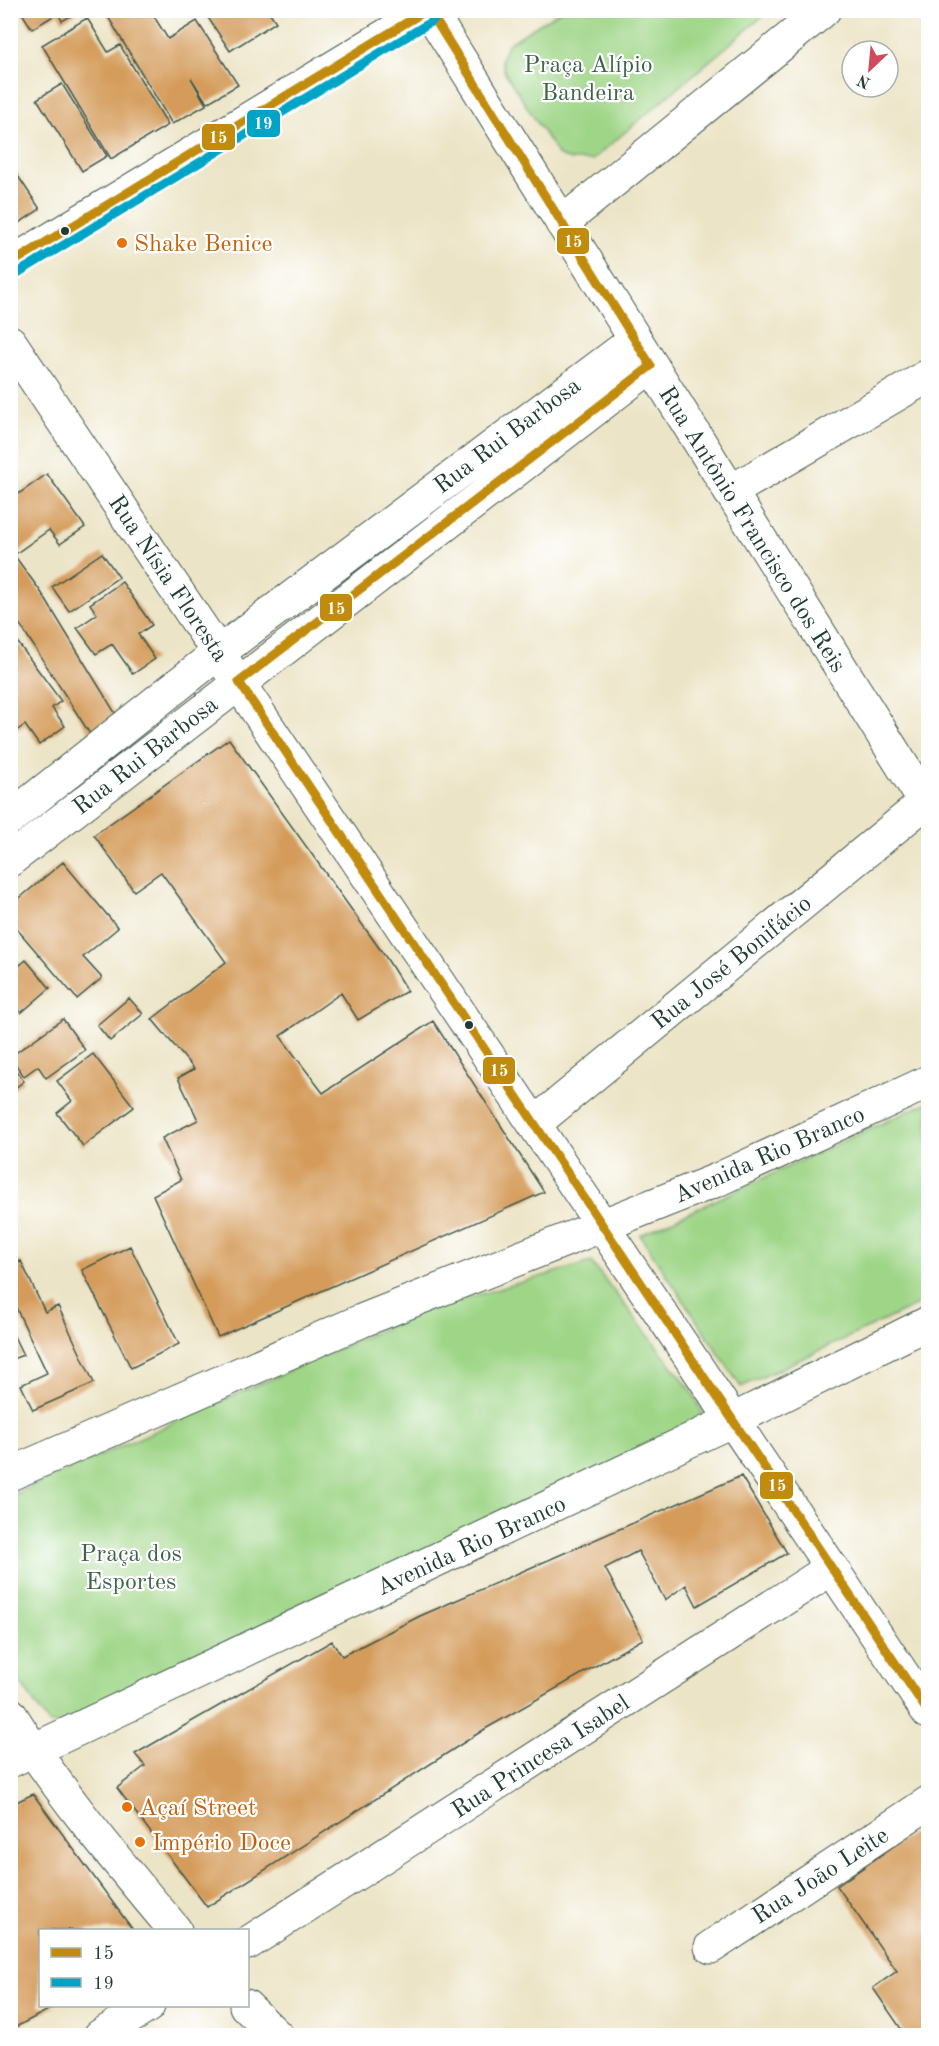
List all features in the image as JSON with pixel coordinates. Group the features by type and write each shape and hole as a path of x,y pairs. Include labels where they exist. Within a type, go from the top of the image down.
{"street":[{"name":"Rua Antônio Francisco dos Reis","path":"428,10 927,801"},
{"path":"10,264 428,10"},
{"path":"562,223 824,10"},
{"name":"Rua Nísia Floresta","path":"10,342 928,1712"},
{"name":"Rua Rui Barbosa","path":"10,818 219,653 448,480 643,353"},
{"name":"Rua Rui Barbosa","path":"10,860 467,506 643,353"},
{"path":"730,492 928,376"},
{"path":"448,480 467,506"},
{"path":"50,786 70,814"},
{"name":"Rua José Bonifácio","path":"534,1124 927,801"},
{"name":"Avenida Rio Branco","path":"10,1474 361,1322 717,1180 928,1082"},
{"name":"Avenida Rio Branco","path":"22,1756 733,1420 928,1323"},
{"name":"Rua Princesa Isabel","path":"249,1942 832,1568"},
{"path":"10,1714 22,1756 174,1929"},
{"name":"Rua João Leite","path":"711,1947 928,1803"},
{"path":"100,2036 146,2007"},
{"path":"247,2007 277,2036"}],"green space":[{"name":"Praça Alípio Bandeira","path":"560,11 769,11 592,160 571,160 559,156 505,73 501,59 508,44"},
{"path":"928,1102 928,1300 741,1387 640,1235"},
{"name":"Praça dos Esportes","path":"591,1262 691,1390 702,1412 696,1426 65,1724 49,1724 11,1669 10,1496 422,1311"}],"building":[{"path":"20,10 81,10 62,21 58,13 32,29"},
{"path":"104,10 150,10 168,39 197,21 238,85 207,103 191,78 206,105 172,124"},
{"path":"203,10 268,10 276,22 230,51"},
{"path":"87,18 108,52 120,45 168,125 111,159 42,45"},
{"path":"62,84 107,156 82,171 37,99"},
{"path":"10,164 40,209 10,229"},
{"path":"47,474 85,527 60,544 49,530 14,555 41,592 117,716 90,734 10,609 10,500"},
{"path":"102,553 119,577 69,611 52,587"},
{"path":"122,582 152,625 138,634 155,659 133,674 112,644 96,654 77,628 97,614 90,604"},
{"path":"10,632 61,701 52,708 65,726 39,745 25,725 10,735"},
{"path":"229,739 387,959 407,991 358,1020 341,993 280,1036 323,1093 433,1021 544,1192 218,1337 153,1195 181,1180 162,1138 198,1120 178,1078 194,1069 152,1019 226,962 161,872 134,891 94,835"},
{"path":"63,862 118,928 83,957 102,978 77,999 10,921 10,906"},
{"path":"10,954 20,965 26,960 50,988 21,1013 15,1006 10,1010"},
{"path":"129,998 143,1014 110,1041 97,1025"},
{"path":"63,1019 85,1050 46,1078 38,1066 24,1076 10,1057"},
{"path":"93,1054 134,1107 83,1146 57,1113 72,1101 57,1081"},
{"path":"10,1063 24,1081 10,1092"},
{"path":"130,1246 179,1344 131,1368 82,1270"},
{"path":"21,1261 45,1312 58,1306 94,1383 33,1410 21,1385 47,1373 10,1295 10,1266"},
{"path":"10,1328 23,1355 10,1360"},
{"path":"741,1476 787,1553 697,1606 686,1585 665,1600 638,1551 605,1568 643,1639 485,1729 207,1907 117,1788 145,1766 135,1754 332,1641 342,1656 420,1616"},
{"path":"33,1794 132,1929 39,1929 39,2007 54,2007 10,2030 10,1805"},
{"path":"928,1822 928,2036 906,2036 873,1988 897,1971 837,1886"}],"transit line":[{"name":"15","path":"10,264 427,10"},
{"name":"15","path":"429,10 651,366 239,682 928,1712"},
{"name":"19","path":"16,274 434,20"}],"place":[{"name":"Shake Benice","path":"122,243"},
{"name":"Açaí Street","path":"127,1807"},
{"name":"Império Doce","path":"140,1842"}]}
